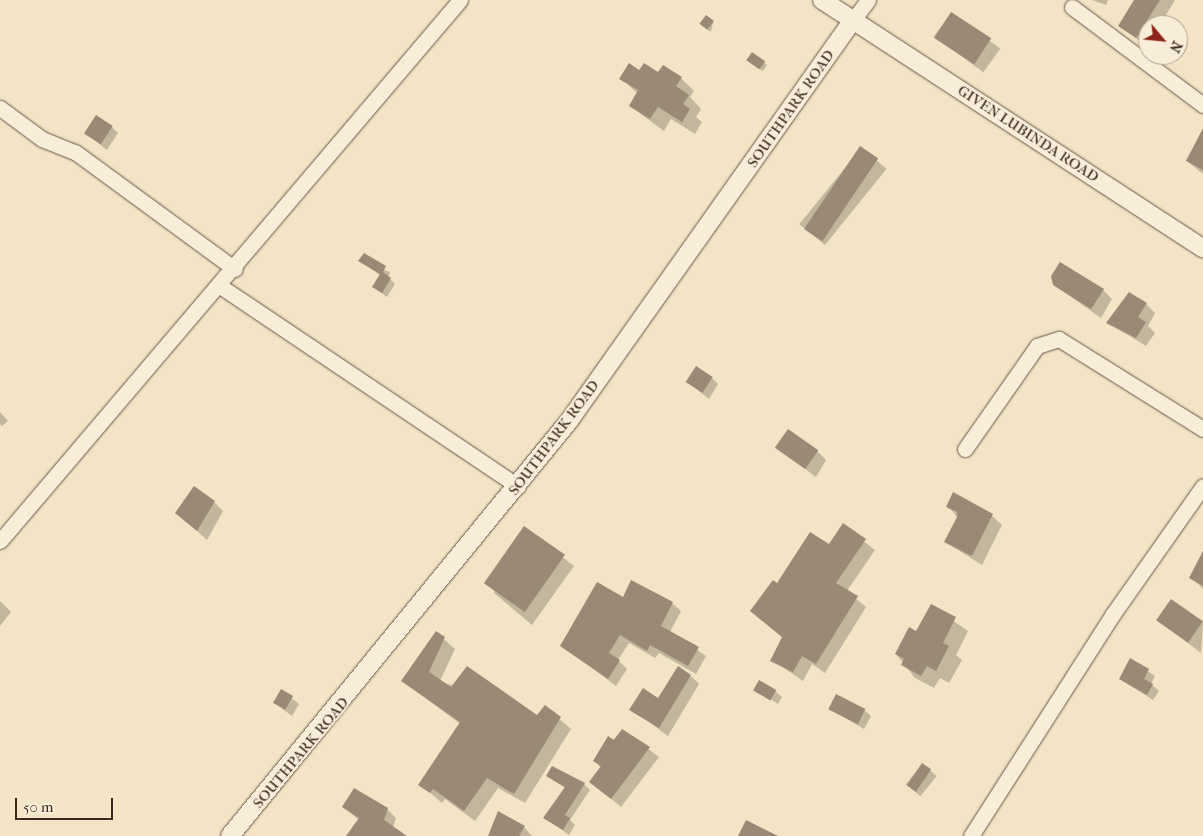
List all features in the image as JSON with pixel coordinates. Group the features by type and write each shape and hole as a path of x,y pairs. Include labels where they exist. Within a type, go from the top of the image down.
{"street":[{"path":"0,541 235,269 460,0"},
{"name":"GIVEN LUBINDA ROAD","path":"822,0 1203,248"},
{"path":"853,20 868,0"},
{"path":"1072,7 1203,105"},
{"name":"SOUTHPARK ROAD","path":"230,836 518,486 569,421 853,20"},
{"path":"0,108 42,139 75,152 235,269"},
{"path":"220,286 518,486"},
{"path":"965,449 1037,346 1059,339 1203,429"},
{"path":"972,836 1113,614 1203,486"}],"building":[{"path":"1134,0 1160,0 1151,15 1138,15 1138,35 1136,38 1118,26"},
{"path":"951,12 991,38 974,64 934,38"},
{"path":"706,15 714,21 707,30 699,24"},
{"path":"752,52 765,61 759,69 746,60"},
{"path":"629,63 639,70 644,63 658,72 663,65 682,77 676,86 689,95 683,104 690,109 682,122 658,107 650,119 629,106 638,90 619,79"},
{"path":"96,115 113,126 101,144 84,133"},
{"path":"1203,128 1203,170 1186,161"},
{"path":"860,146 878,158 822,241 804,229"},
{"path":"364,253 386,266 383,272 391,278 382,293 372,287 380,274 358,261"},
{"path":"1060,262 1104,289 1091,309 1053,285 1051,276"},
{"path":"1129,292 1147,303 1138,317 1146,322 1136,338 1106,323"},
{"path":"696,366 713,377 702,393 686,382"},
{"path":"788,429 818,450 805,469 775,448"},
{"path":"194,486 215,501 197,531 175,513"},
{"path":"953,492 993,514 972,556 944,542 957,517 957,512 946,507"},
{"path":"843,523 866,539 836,583 858,596 816,664 802,656 793,672 770,661 782,637 750,611 773,580 777,583 810,532 829,544"},
{"path":"524,526 565,555 525,612 484,583"},
{"path":"1203,551 1203,586 1189,578"},
{"path":"631,580 673,602 661,626 699,647 688,666 650,645 647,651 620,635 609,653 620,660 608,679 560,646 597,582 623,597"},
{"path":"1171,599 1203,621 1188,643 1156,620"},
{"path":"931,604 956,617 943,643 949,646 936,671 927,666 921,676 901,665 904,659 895,654 909,627 916,631"},
{"path":"436,631 445,637 429,672 451,687 467,666 537,715 545,705 561,717 514,794 487,778 464,811 433,789 430,793 418,785 460,722 401,681"},
{"path":"1130,658 1149,669 1144,679 1153,684 1147,695 1119,679"},
{"path":"678,666 691,675 659,728 629,710 643,688 658,698"},
{"path":"759,680 776,690 770,700 753,690"},
{"path":"281,689 293,696 285,710 273,703"},
{"path":"836,694 865,709 858,724 828,709"},
{"path":"622,729 650,747 611,799 589,782 601,766 593,761 608,736 614,740"},
{"path":"922,763 931,769 916,792 907,785"},
{"path":"552,766 585,783 565,815 570,818 563,830 543,818 565,787 546,776"},
{"path":"354,788 388,808 384,820 407,836 346,836 359,818 342,807"},
{"path":"498,811 525,826 519,836 488,836"},
{"path":"746,820 778,836 738,836"}]}
